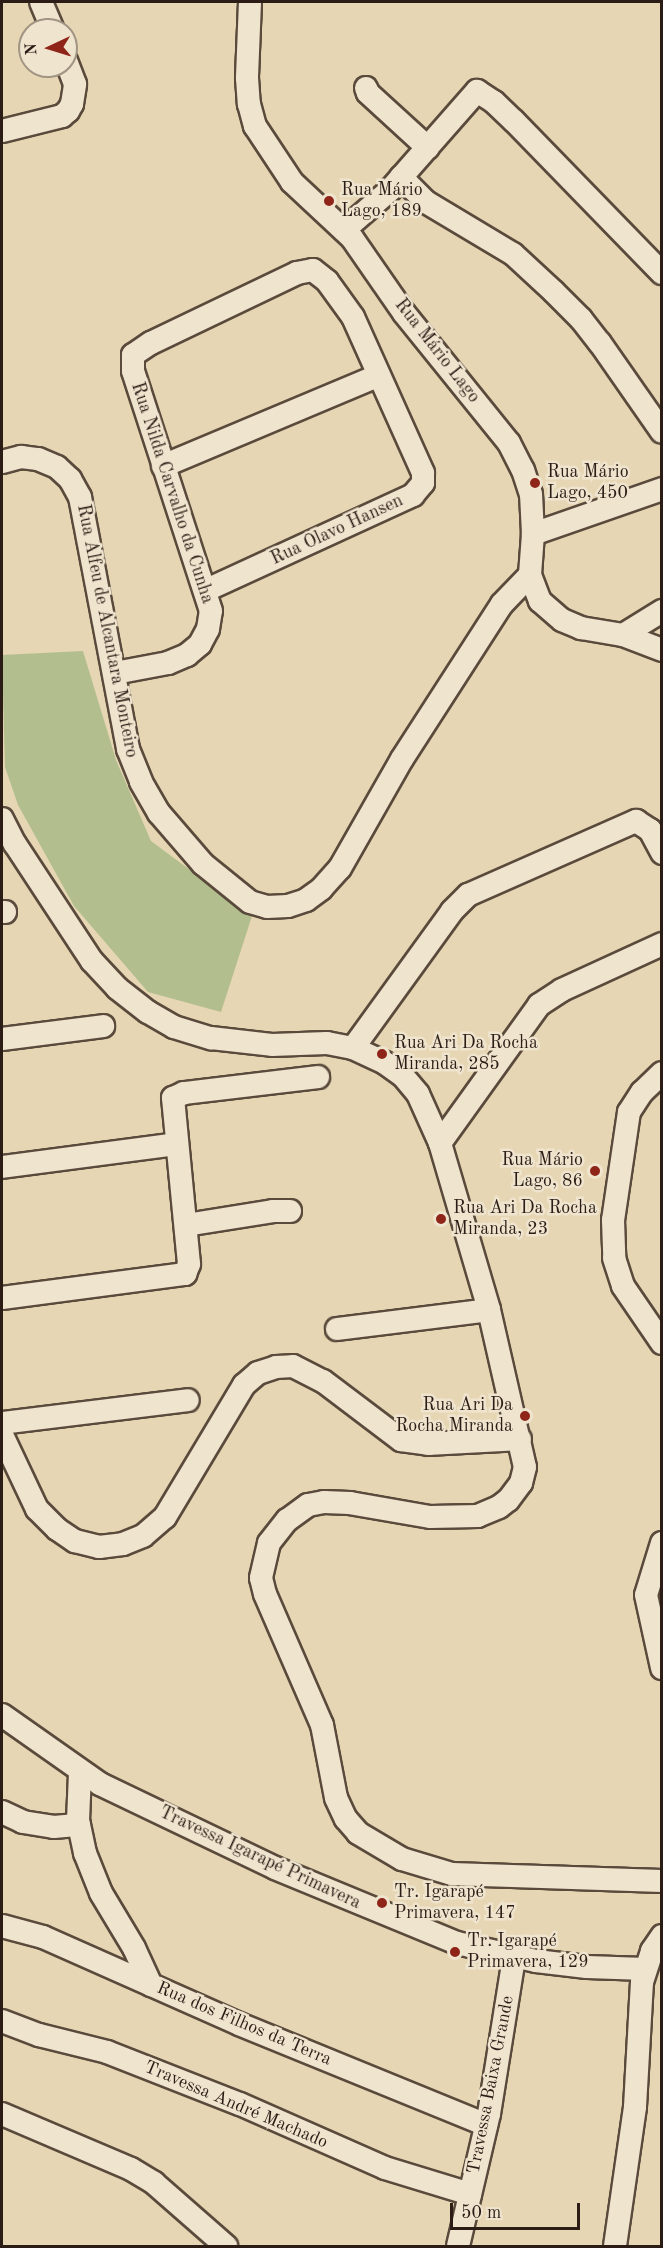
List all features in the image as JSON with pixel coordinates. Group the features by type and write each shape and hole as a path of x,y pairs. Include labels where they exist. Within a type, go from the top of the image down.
{"street":[{"path":"41,2 48,18"},
{"name":"Rua Mário Lago","path":"250,2 247,78 249,104 255,126 292,182 345,230 404,313 509,442 524,470 531,494 533,534 530,574 540,601 562,620 581,628 623,635 662,650"},
{"path":"2,131 62,116 72,104 75,84 73,78"},
{"path":"366,88 428,147"},
{"path":"345,230 390,190 477,91 494,102 514,121 662,273"},
{"path":"401,177 426,202 513,254 554,292 581,319 600,343 662,432"},
{"name":"Rua Nilda Carvalho da Cunha","path":"115,674 168,663 187,655 200,644 208,629 211,611 133,371 133,355 151,343 307,269 319,273 327,281 352,317 380,375"},
{"path":"164,466 380,375"},
{"name":"Rua Olavo Hansen","path":"206,590 413,495 420,489 423,473 380,375"},
{"name":"Rua Alfeu de Alcantara Monteiro","path":"2,462 21,457 38,459 57,467 70,479 80,497 128,749 141,782 159,813 203,864 250,902 267,907 288,906 306,900 340,868 402,759 502,604 530,574"},
{"path":"533,534 662,489"},
{"path":"623,635 662,611"},
{"path":"2,819 92,961 117,988 148,1012 174,1027 211,1038 272,1045 327,1043 353,1048 385,1063 403,1076 418,1094 440,1143 489,1310 525,1467 521,1483 499,1507 478,1516 430,1517 350,1503 324,1502 308,1506 287,1520 269,1543 261,1578 265,1594 322,1725 336,1798 346,1819 358,1833 402,1859 453,1874 662,1881"},
{"path":"353,1048 452,911 468,895 636,821 650,830 662,853"},
{"path":"440,1143 539,1005 562,990 662,944"},
{"path":"2,1039 103,1026"},
{"path":"662,1073 642,1092 629,1112 613,1220 614,1258 622,1286 662,1343"},
{"path":"2,1298 185,1274 189,1264 172,1102 175,1096 318,1077"},
{"path":"2,1167 176,1144"},
{"path":"186,1225 273,1211 290,1211"},
{"path":"337,1329 489,1310"},
{"path":"2,1435 37,1509 57,1530 75,1541 99,1546 123,1544 143,1536 165,1517 244,1385 258,1373 276,1367 293,1366 323,1381 401,1440 429,1444 520,1439"},
{"path":"2,1423 188,1400"},
{"path":"662,1543 646,1595 662,1668"},
{"name":"Travessa Igarapé Primavera","path":"2,1715 80,1773 313,1885 457,1943 514,1958 587,1967 645,1970"},
{"path":"80,1773 79,1825 91,1872 134,1948 151,1985"},
{"path":"2,1812 23,1822 54,1827 79,1825"},
{"name":"Rua dos Filhos da Terra","path":"2,1926 43,1937 238,2024 486,2125"},
{"path":"615,2247 634,2107 645,1970 662,1936"},
{"name":"Travessa Baixa Grande","path":"458,2247 486,2125 514,1958"},
{"name":"Travessa André Machado","path":"2,2021 39,2035 118,2056 240,2104 385,2168 470,2194"},
{"path":"2,2114 131,2169 154,2183 226,2247"}],"green space":[{"path":"83,651 116,760 151,841 252,916 221,1012 148,992 74,906 18,805 5,767 2,655"}],"place":[{"name":"Rua Mário Lago, 189","path":"329,201"},
{"name":"Rua Mário Lago, 450","path":"535,483"},
{"name":"Rua Ari Da Rocha Miranda, 285","path":"382,1054"},
{"name":"Rua Mário Lago, 86","path":"595,1171"},
{"name":"Rua Ari Da Rocha Miranda, 23","path":"441,1219"},
{"name":"Rua Ari Da Rocha Miranda","path":"525,1416"},
{"name":"Tr. Igarapé Primavera, 147","path":"382,1903"},
{"name":"Tr. Igarapé Primavera, 129","path":"455,1952"}]}
